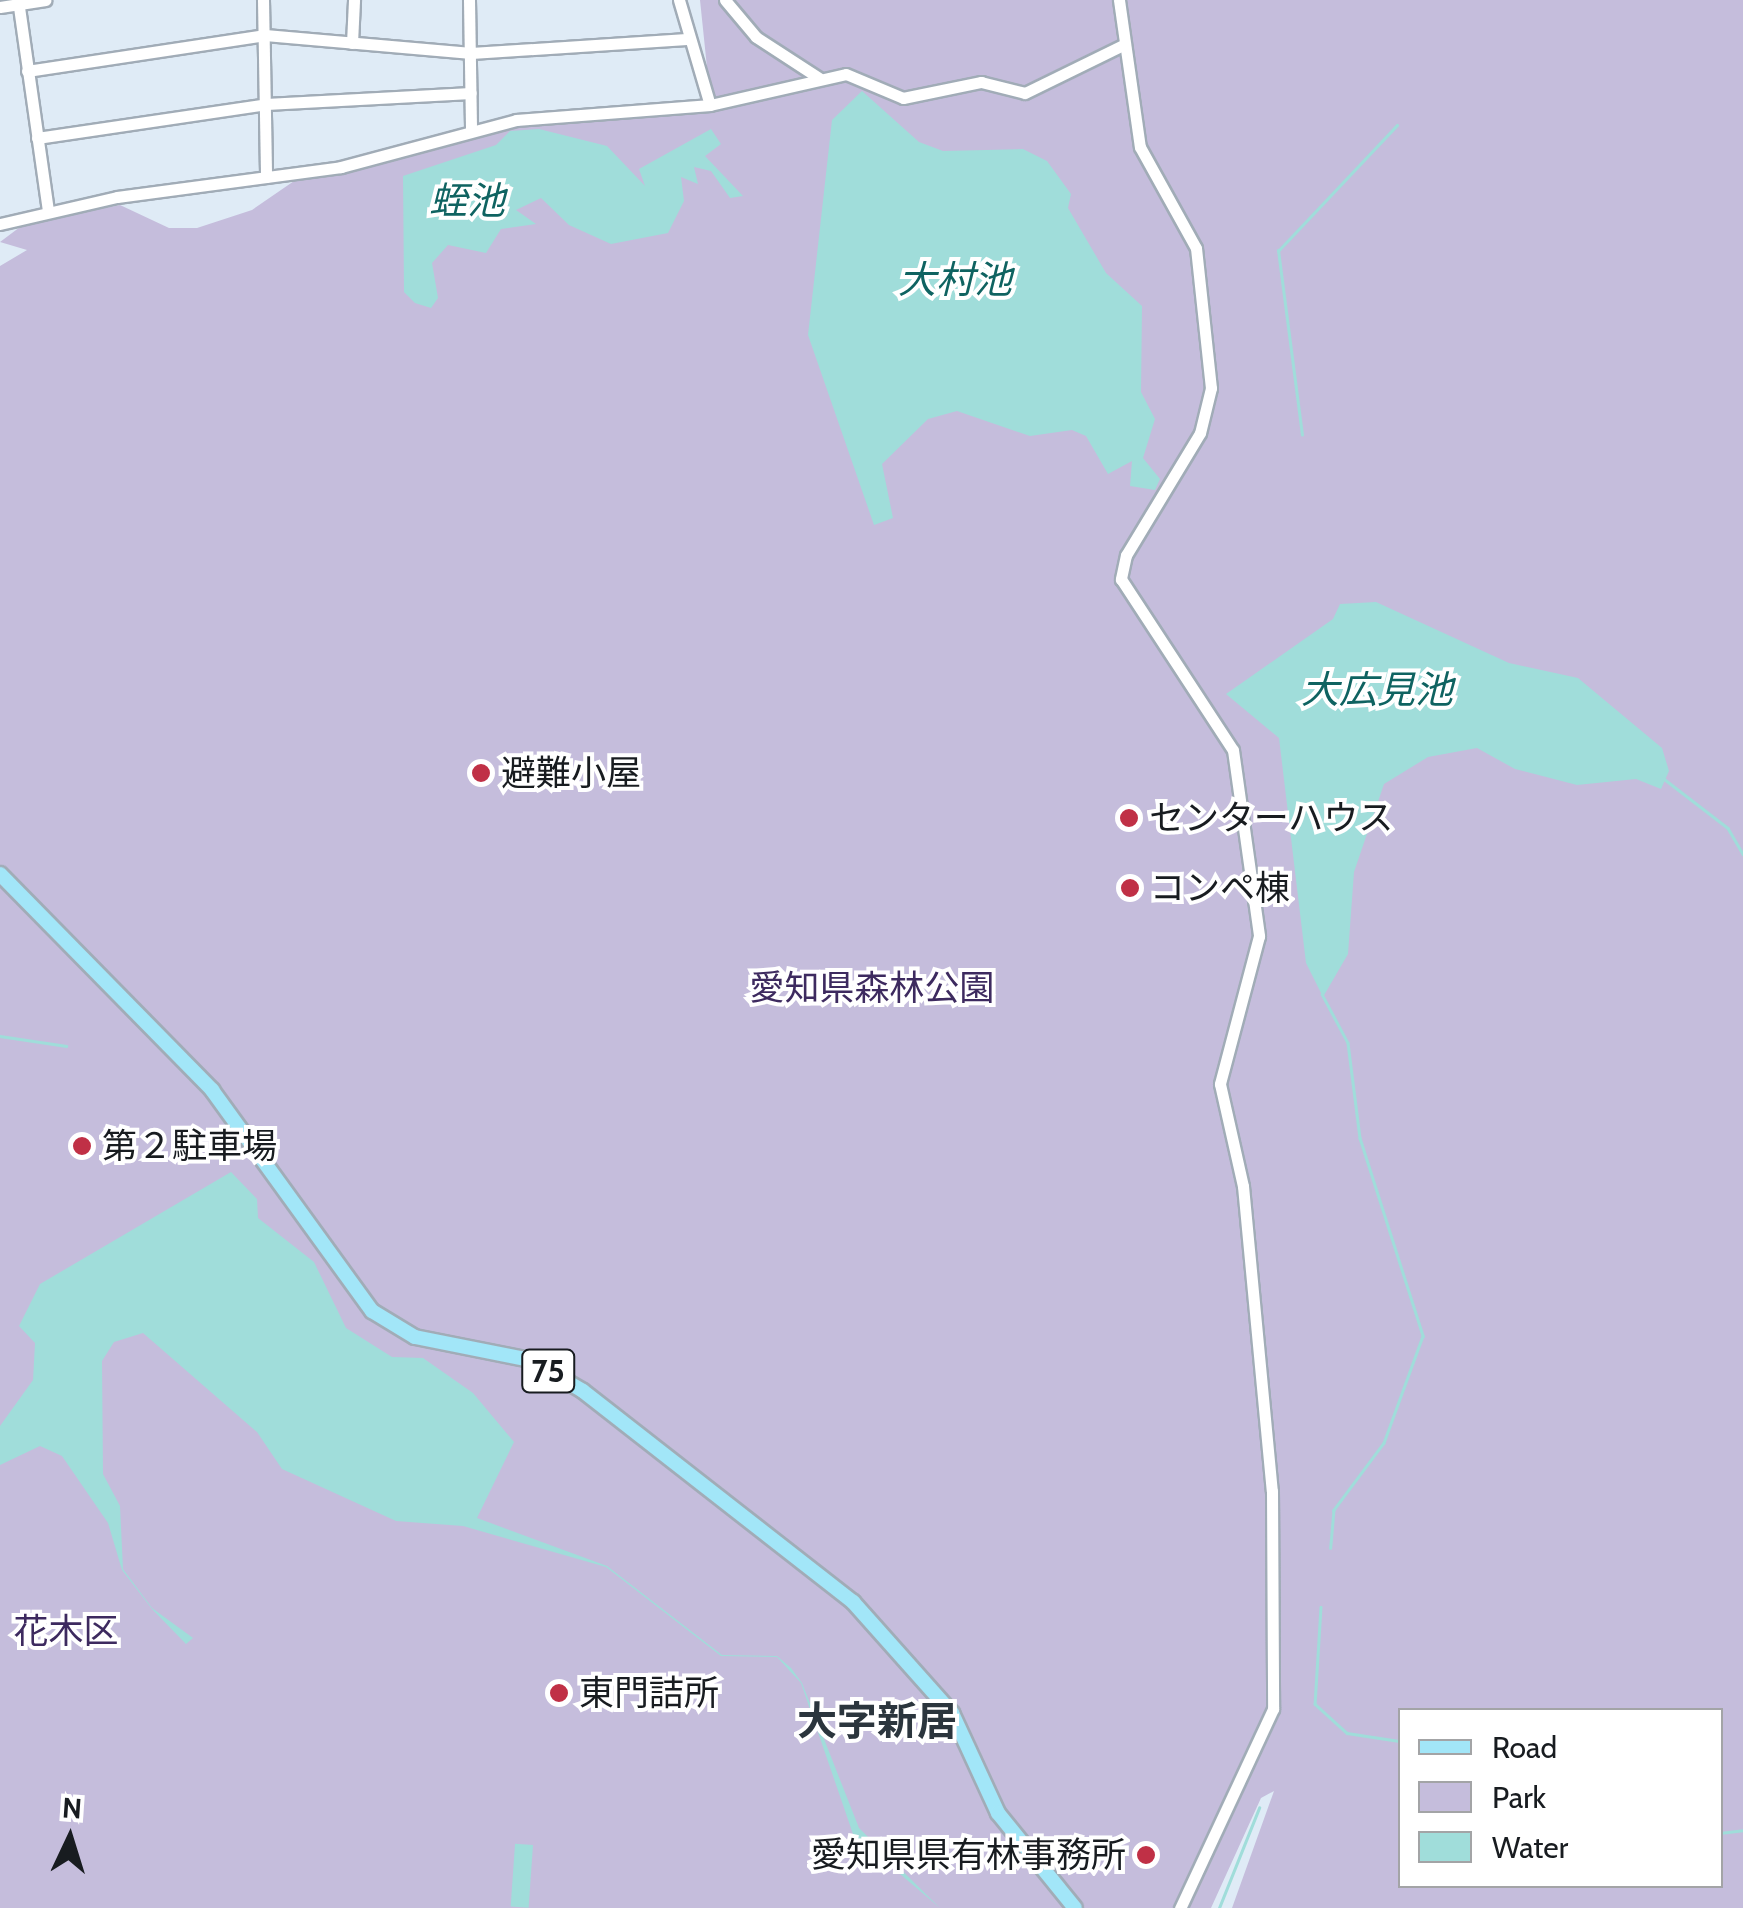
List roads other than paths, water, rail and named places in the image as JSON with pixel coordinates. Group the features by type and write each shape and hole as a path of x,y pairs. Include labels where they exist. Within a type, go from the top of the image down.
{"main road":[{"name":"75","path":"0,874 212,1090 372,1312 416,1337 530,1360 567,1382 774,1532 853,1602 952,1713 998,1814 1074,1908"}],"street":[{"path":"0,7 46,0"},
{"path":"263,0 266,177"},
{"path":"352,43 354,0"},
{"path":"468,0 471,130"},
{"path":"679,0 687,38 710,104"},
{"path":"726,0 756,36 823,79"},
{"path":"1118,0 1140,147 1193,235 1211,388 1200,433 1126,555 1121,579 1233,750 1259,936 1221,1074 1243,1186 1272,1490 1273,1708 1180,1908"},
{"path":"18,2 48,210"},
{"path":"28,71 265,36 472,53 687,38"},
{"path":"0,224 48,210 266,177 471,130 710,104 856,74 918,99 972,83 1025,93 1123,45"},
{"path":"36,138 266,104 471,94"}],"water":[{"name":"大村池","path":"862,91 919,142 943,151 1023,149 1047,161 1071,194 1068,208 1106,273 1142,306 1141,392 1155,419 1143,458 1160,479 1155,490 1130,486 1132,461 1108,474 1086,436 1072,430 1030,436 957,411 928,419 882,464 893,518 874,525 808,335 832,120"},
{"name":"蛭池","path":"539,129 607,146 645,186 639,169 711,129 721,144 705,156 743,196 730,198 711,171 694,167 698,184 681,177 684,201 668,233 611,244 569,225 541,198 516,210 536,224 501,229 486,253 448,245 432,263 438,298 431,308 415,303 404,292 403,176 496,145 510,131"},
{"name":"大広見池","path":"1376,602 1509,663 1578,678 1662,748 1669,771 1661,789 1636,779 1577,785 1515,769 1477,748 1428,757 1384,784 1354,872 1348,954 1323,997 1306,963 1279,738 1226,694 1333,619 1340,604"},
{"path":"231,1172 257,1199 258,1218 314,1262 346,1328 392,1357 423,1358 473,1393 514,1442 477,1518 607,1566 722,1655 777,1656 802,1683 859,1828 940,1908 853,1834 801,1683 777,1657 721,1656 606,1567 463,1526 396,1521 282,1469 257,1432 143,1333 114,1342 102,1361 103,1474 120,1506 123,1569 152,1608 193,1638 186,1644 152,1609 122,1570 108,1523 62,1456 40,1446 0,1465 0,1426 33,1380 35,1343 19,1326 40,1284"},
{"path":"515,1844 533,1845 529,1908 511,1907"}],"waterway":[{"path":"1302,435 1278,251 1397,125"},
{"path":"1663,778 1728,828 1743,854"},
{"path":"1322,994 1348,1043 1360,1138 1423,1336 1384,1443 1334,1510 1331,1548"},
{"path":"0,1036 66,1046"},
{"path":"1321,1607 1315,1704 1347,1733 1398,1741"},
{"path":"1219,1908 1259,1808"},
{"path":"1723,1833 1743,1830"}],"place":[{"name":"避難小屋","path":"481,773"},
{"name":"センターハウス","path":"1129,818"},
{"name":"コンペ棟","path":"1130,888"},
{"name":"第２駐車場","path":"82,1146"},
{"name":"東門詰所","path":"559,1693"},
{"name":"愛知県県有林事務所","path":"1146,1855"}],"district":[{"name":"大字新居","path":"877,1721"}],"park label":[{"name":"愛知県森林公園","path":"872,988"},
{"name":"花木区","path":"66,1631"}]}
